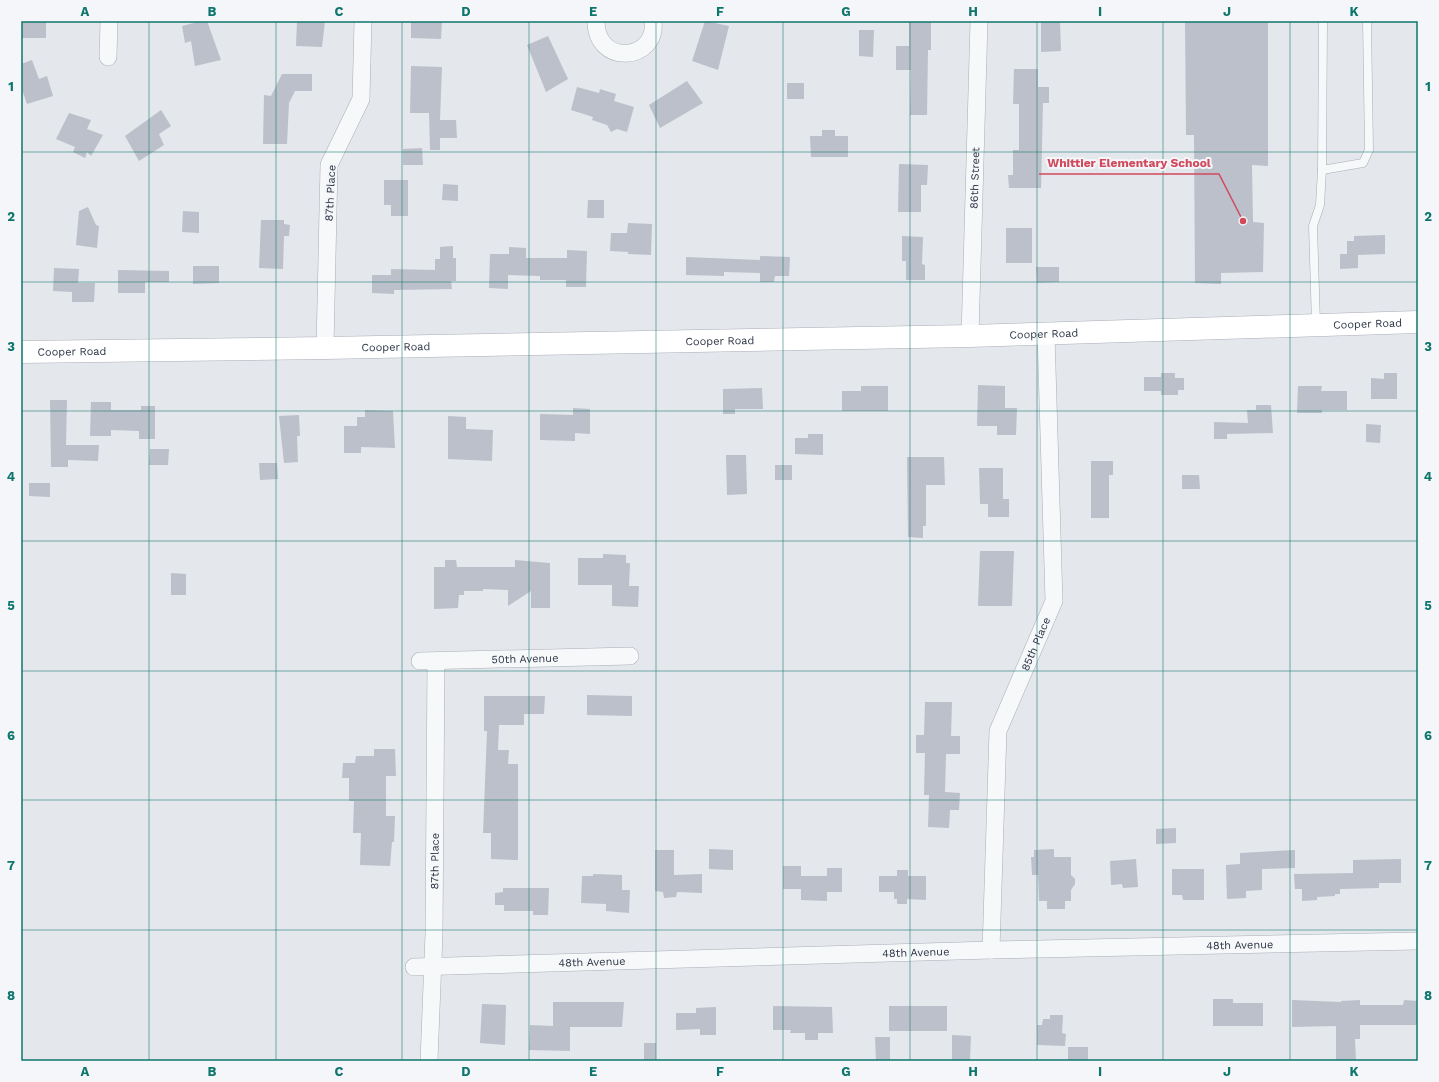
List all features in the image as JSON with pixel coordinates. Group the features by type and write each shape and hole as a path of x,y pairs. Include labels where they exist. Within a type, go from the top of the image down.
{"street":[{"path":"108,57 109,21"},
{"name":"87th Place","path":"325,348 329,165 361,99 363,21"},
{"path":"596,21 596,29 599,38 605,46 622,54 632,53 647,43 652,34 653,21"},
{"name":"86th Street","path":"970,336 979,21"},
{"name":"Cooper Road","path":"21,352 970,336 1418,322"},
{"name":"85th Place","path":"991,950 998,731 1054,601 1046,334"},
{"name":"50th Avenue","path":"428,661 630,656"},
{"name":"87th Place","path":"428,661 434,934 431,967 429,1061"},
{"name":"48th Avenue","path":"414,967 991,950 1418,941"}],"lane":[{"path":"1316,325 1313,226 1320,205 1322,170 1323,21"},
{"path":"1322,170 1363,163 1370,150 1367,21"}],"building":[{"path":"21,21 46,21 46,38 21,38"},
{"path":"207,21 221,60 195,66 191,41 185,43 182,26"},
{"path":"297,21 325,21 322,47 296,46"},
{"path":"411,21 442,21 441,39 411,38"},
{"path":"705,21 729,26 718,70 692,61"},
{"path":"909,21 931,21 931,50 928,50 927,115 910,115 911,70 896,70 896,46 909,46"},
{"path":"1041,21 1060,21 1061,51 1041,52"},
{"path":"1185,21 1268,21 1268,166 1252,165 1253,222 1264,223 1263,272 1221,273 1221,284 1195,283 1194,135 1186,135"},
{"path":"859,30 874,30 873,57 859,56"},
{"path":"548,36 568,79 546,92 527,45"},
{"path":"32,60 39,79 47,76 53,96 27,104 21,87 21,64"},
{"path":"411,66 442,67 440,120 456,120 457,138 440,138 440,150 430,150 429,113 410,113"},
{"path":"1014,69 1038,69 1038,87 1049,87 1049,103 1043,103 1041,188 1009,188 1008,175 1013,175 1013,150 1019,150 1019,104 1013,104"},
{"path":"282,74 312,74 312,91 295,91 289,103 287,144 263,144 264,95 271,96"},
{"path":"687,81 703,103 660,128 649,105"},
{"path":"787,83 804,83 804,99 787,99"},
{"path":"577,87 599,93 600,89 616,94 614,101 634,107 627,132 617,129 611,132 607,125 592,120 593,117 571,110"},
{"path":"161,110 171,126 159,134 164,145 139,161 125,136"},
{"path":"69,113 91,120 87,129 103,135 91,156 87,152 85,158 73,152 75,147 56,139"},
{"path":"822,130 835,130 835,136 848,136 848,157 811,157 810,136 822,136"},
{"path":"422,148 423,165 403,165 403,149"},
{"path":"899,164 928,165 927,185 921,185 921,212 898,212"},
{"path":"384,180 408,180 408,216 391,216 391,205 384,205"},
{"path":"443,184 458,185 458,201 442,200"},
{"path":"588,200 604,200 604,218 587,218"},
{"path":"88,207 96,225 99,226 97,248 76,245 79,211"},
{"path":"183,211 199,212 199,233 182,232"},
{"path":"261,220 284,220 284,224 290,225 289,236 284,236 283,269 259,268"},
{"path":"628,223 652,224 651,255 628,254 628,252 610,251 611,233 627,233"},
{"path":"1006,228 1032,228 1032,263 1006,263"},
{"path":"1385,235 1385,254 1358,255 1358,268 1340,269 1340,254 1347,254 1347,241 1354,241 1354,236"},
{"path":"902,236 923,237 922,264 925,265 925,280 906,280 906,261 902,261"},
{"path":"453,246 453,258 456,258 456,281 451,281 452,289 394,290 394,294 372,293 372,275 391,275 391,269 435,270 435,259 440,259 440,247"},
{"path":"509,247 526,248 526,258 567,258 567,250 587,251 586,287 566,287 566,280 540,280 540,276 508,275 508,289 489,288 490,254 509,254"},
{"path":"760,256 790,257 789,276 775,276 774,282 760,282 760,273 724,272 724,276 686,275 686,257 760,260"},
{"path":"193,266 219,266 219,283 193,284"},
{"path":"1036,267 1059,267 1059,282 1037,283"},
{"path":"54,268 79,269 78,283 95,283 94,302 72,302 72,292 53,291"},
{"path":"118,270 169,271 169,282 145,282 145,293 118,293"},
{"path":"1161,373 1175,373 1175,378 1184,378 1184,390 1178,390 1178,395 1161,395 1161,391 1144,391 1144,377 1161,377"},
{"path":"1384,373 1397,373 1397,399 1371,399 1371,378 1384,379"},
{"path":"978,385 1005,386 1005,408 1017,408 1016,435 997,435 997,426 977,426"},
{"path":"861,386 888,386 888,411 842,411 842,391 861,391"},
{"path":"1298,386 1322,386 1321,391 1347,391 1347,410 1322,410 1322,413 1297,413"},
{"path":"762,388 763,409 735,409 735,414 723,414 723,389"},
{"path":"50,400 67,400 66,445 99,445 98,461 68,460 68,467 51,467"},
{"path":"91,402 111,402 111,410 141,410 141,406 155,406 155,439 139,439 139,431 111,430 111,436 90,436"},
{"path":"1256,405 1271,405 1273,433 1227,434 1227,439 1214,439 1214,422 1248,423 1247,410 1256,410"},
{"path":"573,408 590,409 590,434 575,433 575,441 540,440 540,414 573,415"},
{"path":"365,410 393,411 395,448 361,447 361,453 344,453 344,426 357,426 357,417 365,417"},
{"path":"299,415 300,436 297,436 298,462 284,463 279,416"},
{"path":"448,416 466,417 466,429 493,430 492,461 448,459"},
{"path":"1366,424 1381,425 1380,443 1366,442"},
{"path":"808,434 823,434 823,455 795,454 795,438 808,438"},
{"path":"150,449 169,449 168,465 149,465"},
{"path":"726,455 746,455 747,494 727,495"},
{"path":"907,457 944,457 945,485 926,485 926,526 923,526 923,538 908,537"},
{"path":"1091,461 1113,461 1113,475 1109,475 1109,518 1091,518"},
{"path":"259,463 277,463 278,479 260,480"},
{"path":"775,465 792,465 792,480 775,480"},
{"path":"979,468 1003,468 1003,499 1009,499 1009,517 988,517 988,504 980,504"},
{"path":"1182,475 1199,475 1200,489 1182,489"},
{"path":"29,483 50,483 50,497 29,496"},
{"path":"980,551 1014,551 1012,606 978,606"},
{"path":"603,554 626,555 626,563 630,563 629,586 639,586 638,607 612,606 612,585 578,585 578,558 603,558"},
{"path":"445,560 456,560 457,567 515,567 515,560 550,563 550,608 531,608 531,591 508,606 508,590 483,589 483,591 464,591 464,595 459,595 458,608 434,609 434,567 445,567"},
{"path":"171,573 186,574 186,595 171,595"},
{"path":"587,695 632,696 632,716 587,715"},
{"path":"484,696 545,696 544,714 524,714 524,725 499,725 498,750 509,750 508,764 518,764 518,860 491,859 491,833 483,833 487,731 484,731"},
{"path":"925,702 952,702 951,736 960,736 960,754 946,754 945,792 960,793 959,810 950,810 949,828 928,827 929,795 924,795 925,753 916,753 916,735 924,735"},
{"path":"374,749 395,749 396,776 386,776 386,816 395,816 394,842 392,842 390,866 360,865 361,833 353,833 354,801 349,801 349,778 342,778 343,763 355,763 356,756 374,756"},
{"path":"1176,828 1176,843 1156,844 1156,829"},
{"path":"709,849 733,850 733,870 709,869"},
{"path":"1054,849 1054,857 1071,857 1071,875 1075,879 1075,884 1071,890 1071,901 1065,901 1065,909 1047,909 1047,901 1039,901 1038,875 1032,875 1031,857 1034,857 1034,850"},
{"path":"655,850 674,850 674,875 702,874 702,893 677,892 676,897 664,898 663,892 655,891"},
{"path":"1295,850 1295,868 1262,869 1262,890 1246,891 1246,898 1227,899 1226,865 1240,864 1240,853"},
{"path":"1136,859 1138,887 1123,888 1122,884 1111,885 1110,861"},
{"path":"1401,859 1401,883 1379,883 1379,888 1340,889 1340,894 1335,894 1335,896 1317,897 1317,900 1302,901 1302,889 1295,889 1294,874 1353,873 1353,860"},
{"path":"783,866 801,866 801,876 827,876 827,868 842,868 842,892 827,892 827,901 801,900 801,889 783,889"},
{"path":"1172,869 1204,869 1204,900 1183,900 1182,895 1172,895"},
{"path":"897,870 908,870 908,876 926,876 926,900 907,899 907,904 897,904 897,899 894,899 894,892 879,892 879,876 897,876"},
{"path":"593,874 622,875 622,890 630,890 629,913 606,911 606,904 581,903 582,876 593,876"},
{"path":"503,888 549,888 548,915 533,915 533,911 504,911 504,905 495,905 495,893 503,892"},
{"path":"1213,999 1233,999 1233,1003 1263,1003 1263,1026 1213,1026"},
{"path":"1292,1000 1341,1002 1360,1000 1360,1005 1403,1005 1404,1000 1418,1001 1418,1025 1360,1025 1360,1039 1355,1039 1356,1060 1336,1060 1336,1026 1292,1027"},
{"path":"553,1002 624,1002 622,1027 570,1027 570,1051 529,1050 530,1025 553,1026"},
{"path":"482,1004 506,1005 505,1045 480,1043"},
{"path":"773,1006 832,1007 833,1033 818,1033 818,1040 805,1040 805,1033 790,1033 791,1030 773,1030"},
{"path":"889,1006 947,1006 947,1031 889,1031"},
{"path":"716,1007 716,1035 700,1035 700,1029 676,1030 676,1013 696,1013 696,1008"},
{"path":"1050,1015 1063,1015 1062,1033 1066,1034 1065,1046 1037,1045 1037,1025 1042,1025 1043,1019 1050,1019"},
{"path":"952,1035 971,1036 970,1061 952,1061"},
{"path":"875,1037 890,1037 890,1061 876,1061"},
{"path":"644,1043 656,1043 656,1061 644,1061"},
{"path":"1068,1047 1088,1047 1088,1061 1068,1061"}],"place":[{"name":"Whittier Elementary School","path":"1243,221"}]}
